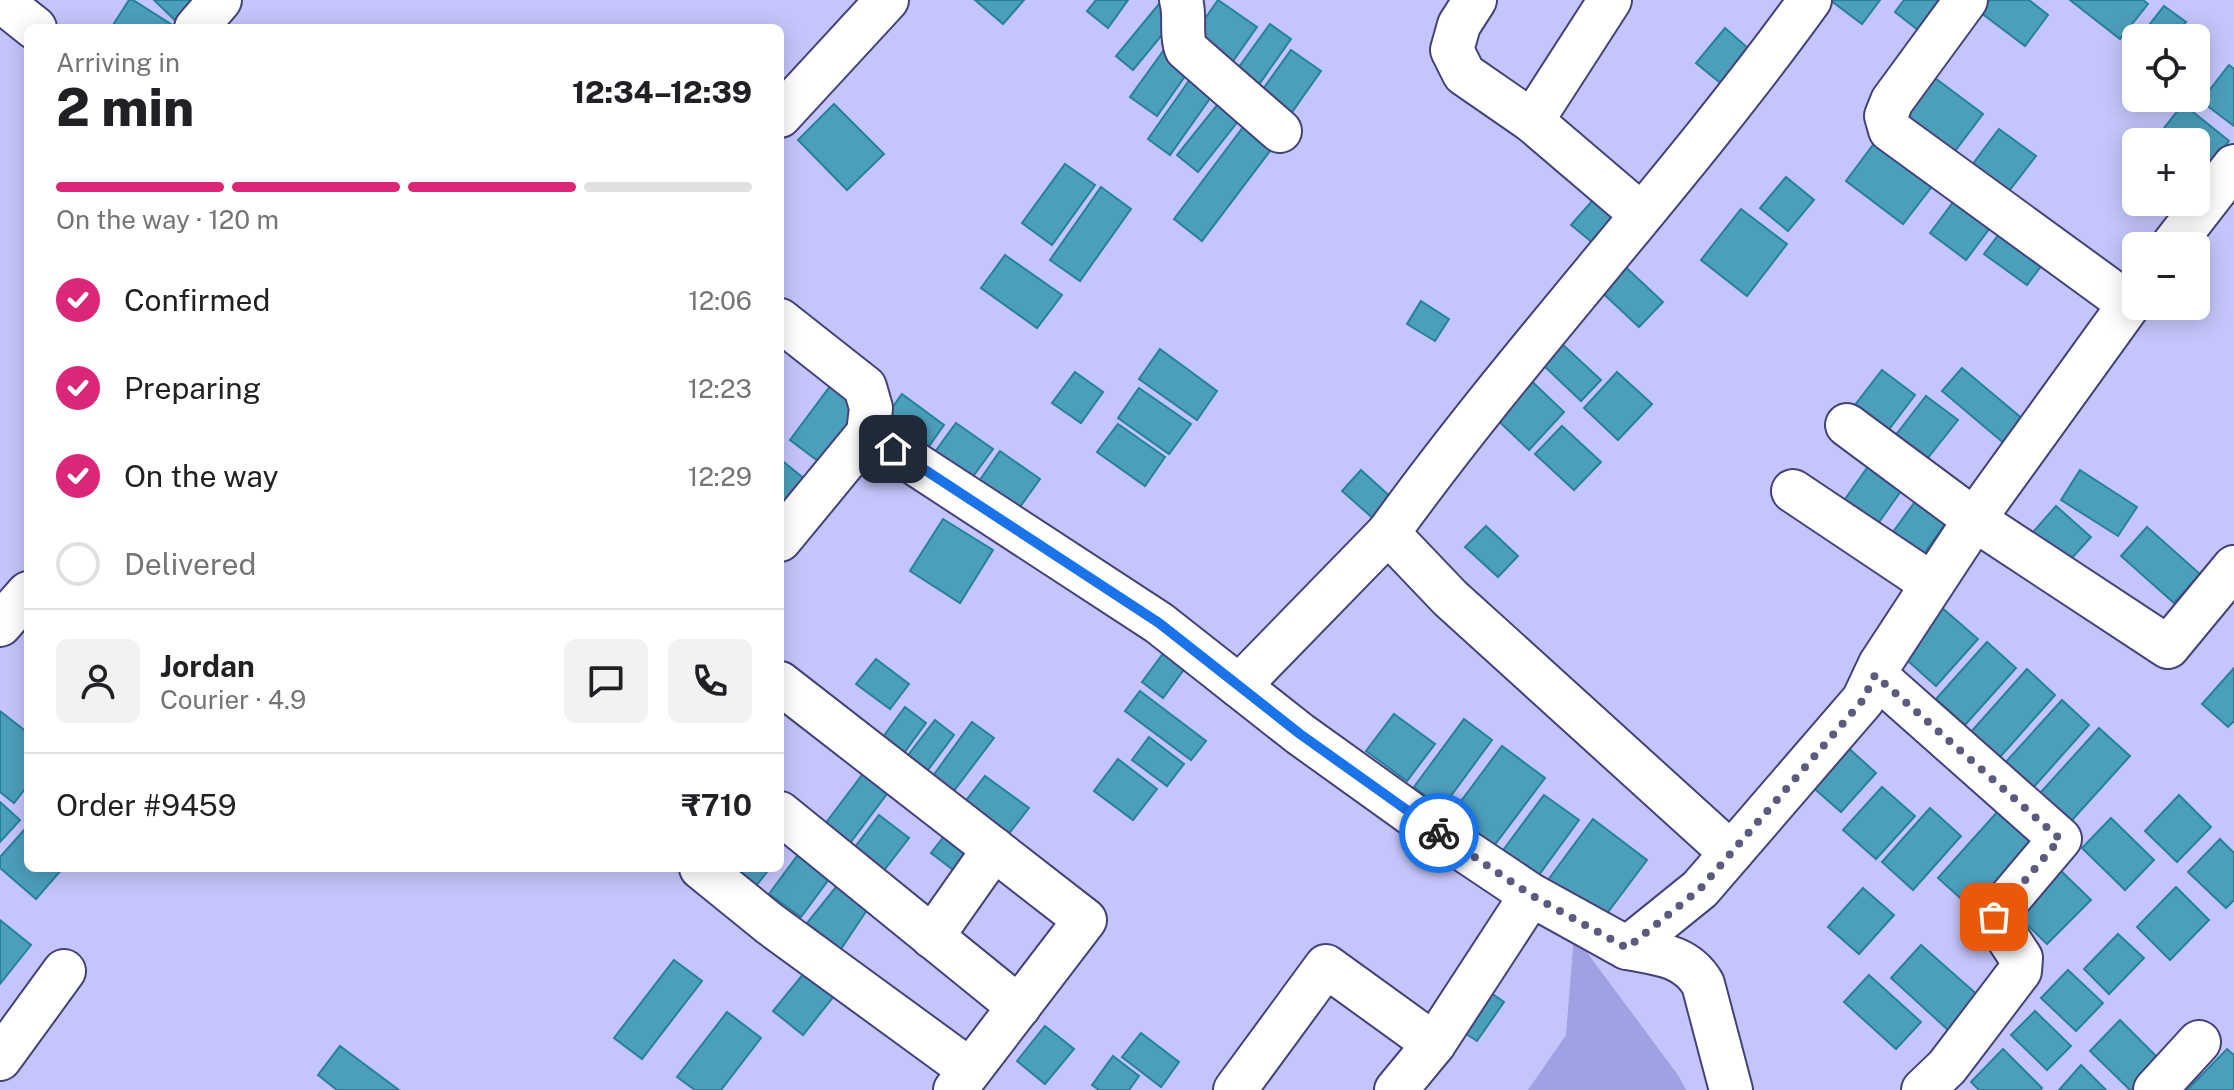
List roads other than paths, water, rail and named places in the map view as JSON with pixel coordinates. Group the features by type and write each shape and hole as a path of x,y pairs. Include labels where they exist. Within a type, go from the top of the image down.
{"street":[{"path":"0,0 30,24"},
{"path":"199,24 220,0"},
{"path":"784,112 887,0"},
{"path":"1181,0 1185,13 1183,40 1186,49 1280,131"},
{"path":"1475,0 1459,25 1452,50 1464,74 1532,121 1641,214"},
{"path":"1532,121 1610,0"},
{"path":"1239,686 1388,533 1459,435 1711,131 1810,0"},
{"path":"1966,0 1892,101 1886,116 1890,130 2122,292"},
{"path":"2183,232 2234,166"},
{"path":"1627,948 1700,889 1863,700 1875,675 1932,584 2122,313"},
{"path":"784,323 865,387 871,408 868,433 784,535"},
{"path":"1847,425 1975,520 2168,647 2234,567"},
{"path":"868,433 1159,623 1324,751 1531,895 1627,948 1679,959 1694,968 1703,984 1731,1090"},
{"path":"1793,491 1932,584"},
{"path":"1388,533 1450,598 1731,853"},
{"path":"0,625 24,598"},
{"path":"1875,675 2060,839 1994,917 2021,958 2020,971 1948,1082"},
{"path":"706,872 963,1080 1085,920 784,686"},
{"path":"784,816 1019,1007"},
{"path":"932,937 994,849"},
{"path":"1396,1090 1434,1044 1531,895"},
{"path":"1235,1090 1326,966 1434,1044"},
{"path":"0,1059 64,971"},
{"path":"2155,1090 2199,1042"}],"water":[{"path":"1574,935 1686,1090 1528,1090 1566,1035"}]}
